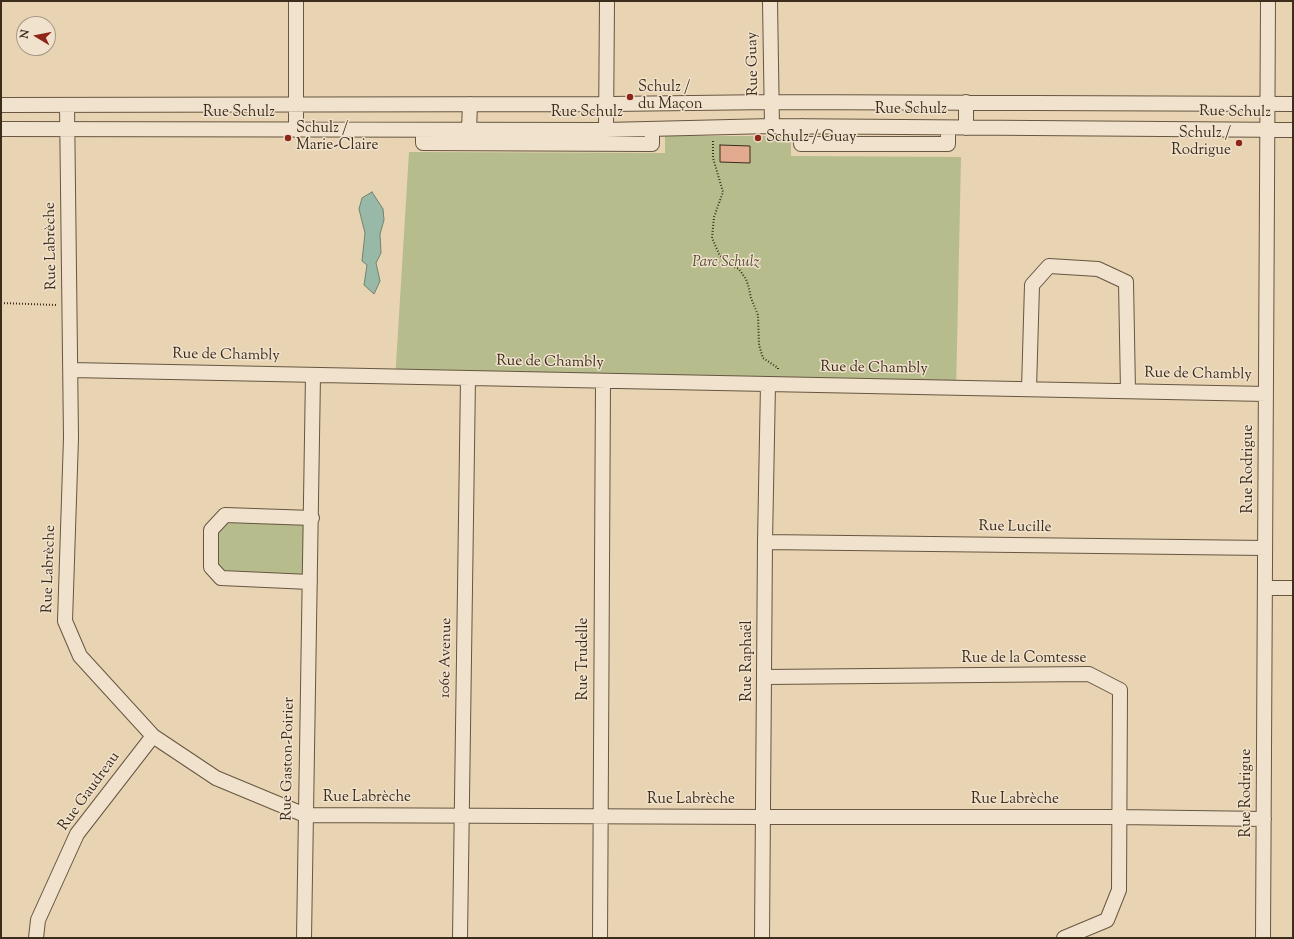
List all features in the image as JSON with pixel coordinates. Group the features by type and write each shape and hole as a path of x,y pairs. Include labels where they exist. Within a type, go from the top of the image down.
{"street":[{"path":"296,1 296,130"},
{"path":"606,130 607,1"},
{"name":"Rue Guay","path":"770,1 772,126"},
{"name":"Rue Rodrigue","path":"1263,938 1268,1"},
{"name":"Rue Schulz","path":"1,105 606,104 772,102 1293,104"},
{"path":"966,102 966,128"},
{"path":"469,130 470,104"},
{"name":"Rue Labrèche","path":"67,105 71,438 65,621 80,656 153,736 216,778 305,815 1119,817 1264,819"},
{"name":"Rue Schulz","path":"1,129 606,130 802,126 1293,130"},
{"path":"423,130 423,143 652,144 652,129"},
{"name":"Rue de Chambly","path":"1029,389 1032,284 1049,266 1098,269 1126,282 1128,391"},
{"name":"Rue de Chambly","path":"71,370 1266,394"},
{"name":"Rue Gaston-Poirier","path":"304,938 305,815 312,518 313,375"},
{"name":"106e Avenue","path":"460,938 468,378"},
{"name":"Rue Trudelle","path":"600,938 603,381"},
{"name":"Rue Raphaël","path":"762,938 765,542 774,384"},
{"path":"310,582 222,578 211,567 211,530 224,515 312,518"},
{"name":"Rue Lucille","path":"765,542 1265,548"},
{"path":"1265,588 1293,588"},
{"name":"Rue de la Comtesse","path":"765,677 1089,674 1120,690 1119,890 1107,920 1064,938"},
{"name":"Rue Gaudreau","path":"36,938 38,920 77,834 153,736"}],"path":[{"path":"712,127 714,158 723,192 714,217 712,238 718,254 730,265 739,270 746,279 751,298 758,315 759,345 763,358 778,368 774,384"},
{"path":"1,303 70,305"}],"green space":[{"name":"Parc Schulz","path":"665,136 791,136 791,156 961,157 956,392 395,381 409,152 665,153"},
{"path":"225,515 312,518 310,582 221,578 211,567 211,530"}],"shaded area":[{"path":"372,192 383,209 384,220 380,234 381,253 376,263 380,281 374,294 364,285 367,265 362,261 365,233 359,209 362,198"}],"building":[{"path":"720,145 750,146 750,163 720,162"}],"place":[{"name":"Schulz / du Maçon","path":"630,97"},
{"name":"Schulz / Marie-Claire","path":"288,138"},
{"name":"Schulz / Guay","path":"758,138"},
{"name":"Schulz / Rodrigue","path":"1239,143"}]}
